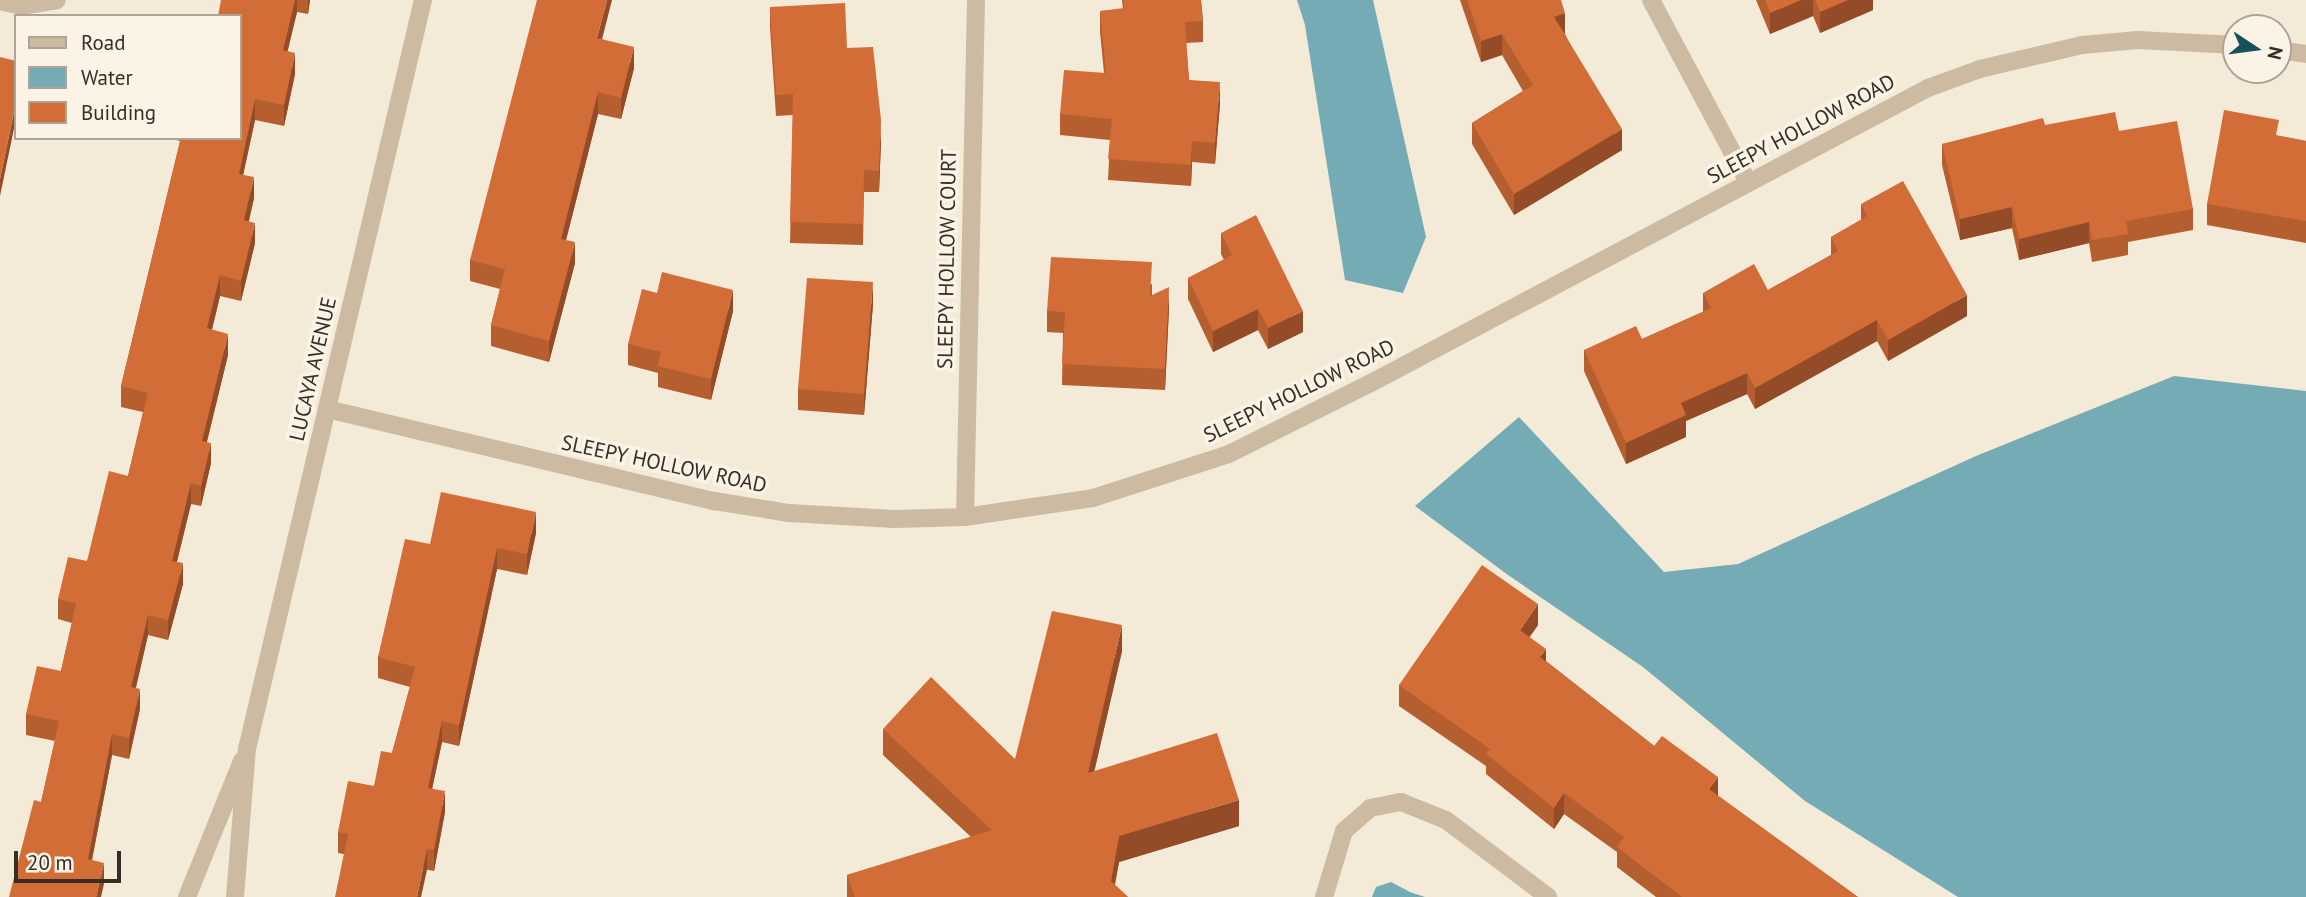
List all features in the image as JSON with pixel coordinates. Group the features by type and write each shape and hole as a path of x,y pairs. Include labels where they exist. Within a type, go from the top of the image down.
{"street":[{"path":"0,1 21,6 57,0"},
{"name":"LUCAYA AVENUE","path":"187,897 247,748 423,0"},
{"path":"1651,0 1748,182"},
{"name":"SLEEPY HOLLOW COURT","path":"965,517 976,2"},
{"name":"SLEEPY HOLLOW ROAD","path":"327,409 714,501 869,518 965,517 1093,498 1228,454 1371,383 1884,108 1980,69 2082,45 2127,41 2222,44"},
{"name":"LUCAYA AVENUE","path":"235,897 247,748"},
{"path":"1324,897 1344,831 1370,808 1401,802 1416,804 1446,820 1548,897"}],"water":[{"path":"1297,0 1373,0 1426,237 1403,293 1345,280 1305,25"},
{"path":"2174,376 2306,391 2306,897 1958,897 1805,801 1643,667 1508,575 1415,506 1519,417 1664,572 1738,564 1976,456"},
{"path":"1391,882 1425,897 1372,897 1376,887"}],"building":[{"path":"221,0 295,0 283,50 295,53 284,105 255,99 239,174 254,177 244,220 255,223 241,281 220,275 207,328 228,334 202,441 211,443 201,486 191,483 172,561 183,563 168,620 148,615 131,687 140,689 129,738 112,734 88,859 104,863 96,897 9,897 34,800 41,802 59,721 26,714 37,666 61,671 76,603 58,599 68,557 87,561 109,471 128,476 148,393 121,386 181,140 242,140 242,14 218,14"},
{"path":"537,0 607,0 597,38 634,47 621,98 598,92 561,239 575,242 549,341 491,325 505,269 470,260"},
{"path":"1124,0 1201,0 1203,21 1185,22 1189,80 1220,82 1215,143 1192,141 1191,165 1108,159 1112,119 1060,114 1064,70 1106,73 1100,11 1124,8"},
{"path":"1467,0 1561,0 1565,13 1554,17 1622,129 1514,194 1472,123 1533,85 1502,34 1481,41"},
{"path":"1765,0 1801,0 1770,13"},
{"path":"1815,0 1848,0 1820,12"},
{"path":"845,3 847,48 873,47 881,120 879,171 864,170 863,224 790,222 793,94 776,95 770,7"},
{"path":"0,57 14,60 14,112 0,179"},
{"path":"2224,110 2279,120 2276,135 2306,141 2306,221 2207,204"},
{"path":"2115,112 2119,131 2177,121 2193,209 2126,221 2128,234 2092,240 2089,222 2019,239 2012,207 1960,219 1942,144 2043,118 2045,125"},
{"path":"1903,181 1967,295 1888,340 1877,320 1755,388 1747,373 1681,403 1686,415 1626,443 1584,350 1636,326 1642,339 1711,308 1703,293 1754,264 1768,290 1838,251 1831,237 1867,216 1861,204"},
{"path":"1256,215 1303,311 1268,328 1258,309 1213,331 1188,278 1232,255 1221,233"},
{"path":"1051,257 1152,262 1150,296 1169,287 1165,369 1062,364 1065,312 1047,311"},
{"path":"662,272 733,290 711,379 658,366 661,352 628,344 642,289 657,293"},
{"path":"807,278 873,282 864,394 798,389"},
{"path":"441,492 536,512 527,554 497,548 459,725 442,721 428,788 445,791 434,850 427,849 417,897 335,897 348,834 338,832 348,781 374,786 381,751 392,753 415,667 378,657 405,539 430,544"},
{"path":"1482,565 1538,604 1520,630 1546,649 1540,657 1654,746 1662,736 1718,777 1709,789 1858,897 1682,897 1617,847 1624,837 1564,793 1554,808 1486,754 1490,749 1399,685"},
{"path":"1052,611 1122,625 1088,773 1217,733 1239,800 1119,836 1111,881 1128,897 855,897 847,875 992,830 883,729 931,677 1015,759"}]}
